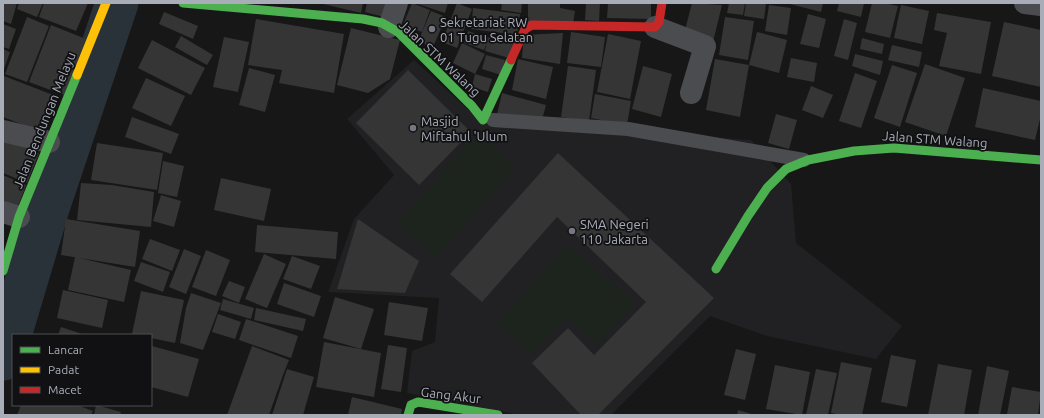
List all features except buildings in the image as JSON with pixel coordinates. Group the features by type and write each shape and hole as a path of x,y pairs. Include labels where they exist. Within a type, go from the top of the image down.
{"street":[{"name":"Jalan Bendungan Melayu","path":"3,272 11,215 50,142 106,3"},
{"name":"Jalan STM Walang","path":"183,3 382,23 398,32 488,120"},
{"path":"389,27 397,3"},
{"path":"655,27 659,22 662,3"},
{"path":"1025,3 1041,6"},
{"path":"488,120 525,29 532,25 655,27 705,46 691,93"},
{"path":"3,131 50,142"},
{"name":"Jalan STM Walang","path":"716,270 763,192 786,169 807,160 887,148 1041,160"},
{"name":"Gang Akur","path":"408,415 410,405 418,402 498,415"}],"lane":[{"path":"488,120 628,129 807,160"}],"shaded area":[{"name":"SMA Negeri 110 Jakarta","path":"414,60 483,123 751,140 791,184 796,243 902,326 876,359 767,336 710,316 611,415 520,415 407,393 412,351 435,342 439,298 328,292 354,219 394,175 347,119"},
{"path":"477,134 515,168 436,257 397,223"},
{"path":"567,245 635,303 598,345 566,317 533,355 497,324"}],"waterway":[{"path":"3,359 48,208 117,3"}],"traffic: fast":[{"path":"183,3 363,19 382,23 398,32 472,106 483,120 511,60"},
{"path":"3,271 19,217 77,75"},
{"path":"716,269 767,188 786,169 808,160 854,151 894,148 1041,160"},
{"path":"408,415 411,405 418,402 498,415"}],"traffic: slow":[{"path":"77,75 106,3"}],"traffic: jam":[{"path":"511,60 525,29 532,25 655,27 659,22 662,3"}],"place":[{"name":"Sekretariat RW 01 Tugu Selatan","path":"432,29"},
{"name":"Masjid Miftahul 'Ulum","path":"413,128"},
{"name":"SMA Negeri 110 Jakarta","path":"572,231"}]}
